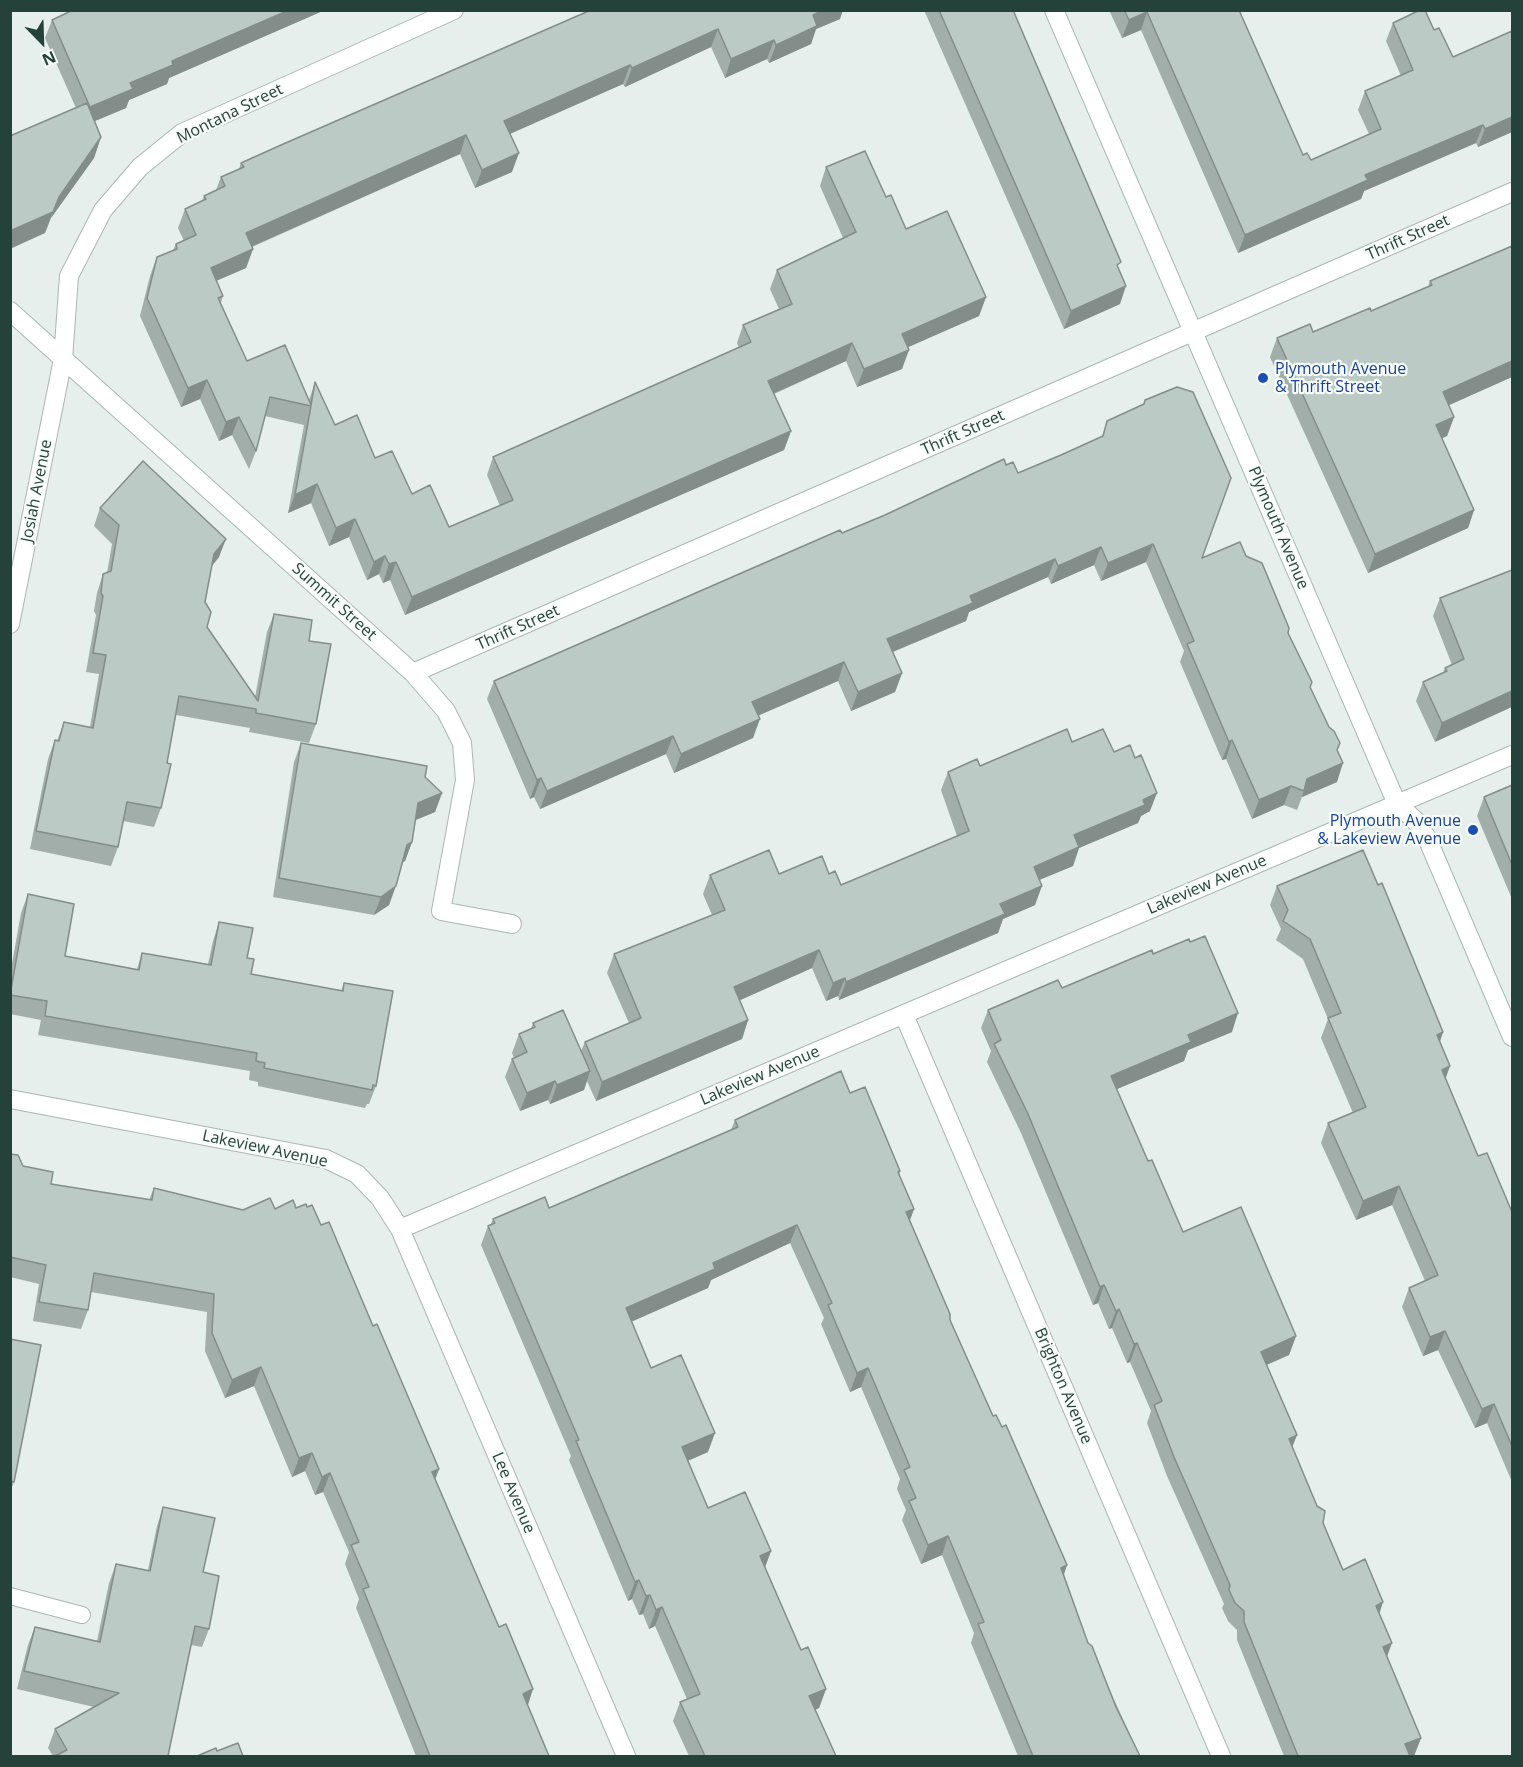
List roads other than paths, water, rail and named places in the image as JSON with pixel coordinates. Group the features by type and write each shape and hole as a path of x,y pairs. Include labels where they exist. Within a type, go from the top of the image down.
{"street":[{"name":"Montana Street","path":"63,358 69,276 103,210 140,167 182,133 454,10"},
{"name":"Plymouth Avenue","path":"1054,10 1397,804 1416,821 1427,838 1512,1037"},
{"name":"Thrift Street","path":"413,673 1512,192"},
{"name":"Summit Street","path":"10,311 413,673 446,711 462,743 465,780 441,911 512,924"},
{"name":"Josiah Avenue","path":"10,624 63,358"},
{"name":"Lakeview Avenue","path":"10,1099 326,1159 357,1174 380,1198 400,1229 1512,755"},
{"name":"Brighton Avenue","path":"904,1015 1221,1756"},
{"name":"Lee Avenue","path":"400,1229 626,1756"}],"lane":[{"path":"10,1596 82,1615"}],"place":[{"name":"Plymouth Avenue & Thrift Street","path":"1263,378"},
{"name":"Plymouth Avenue & Lakeview Avenue","path":"1473,830"}]}
